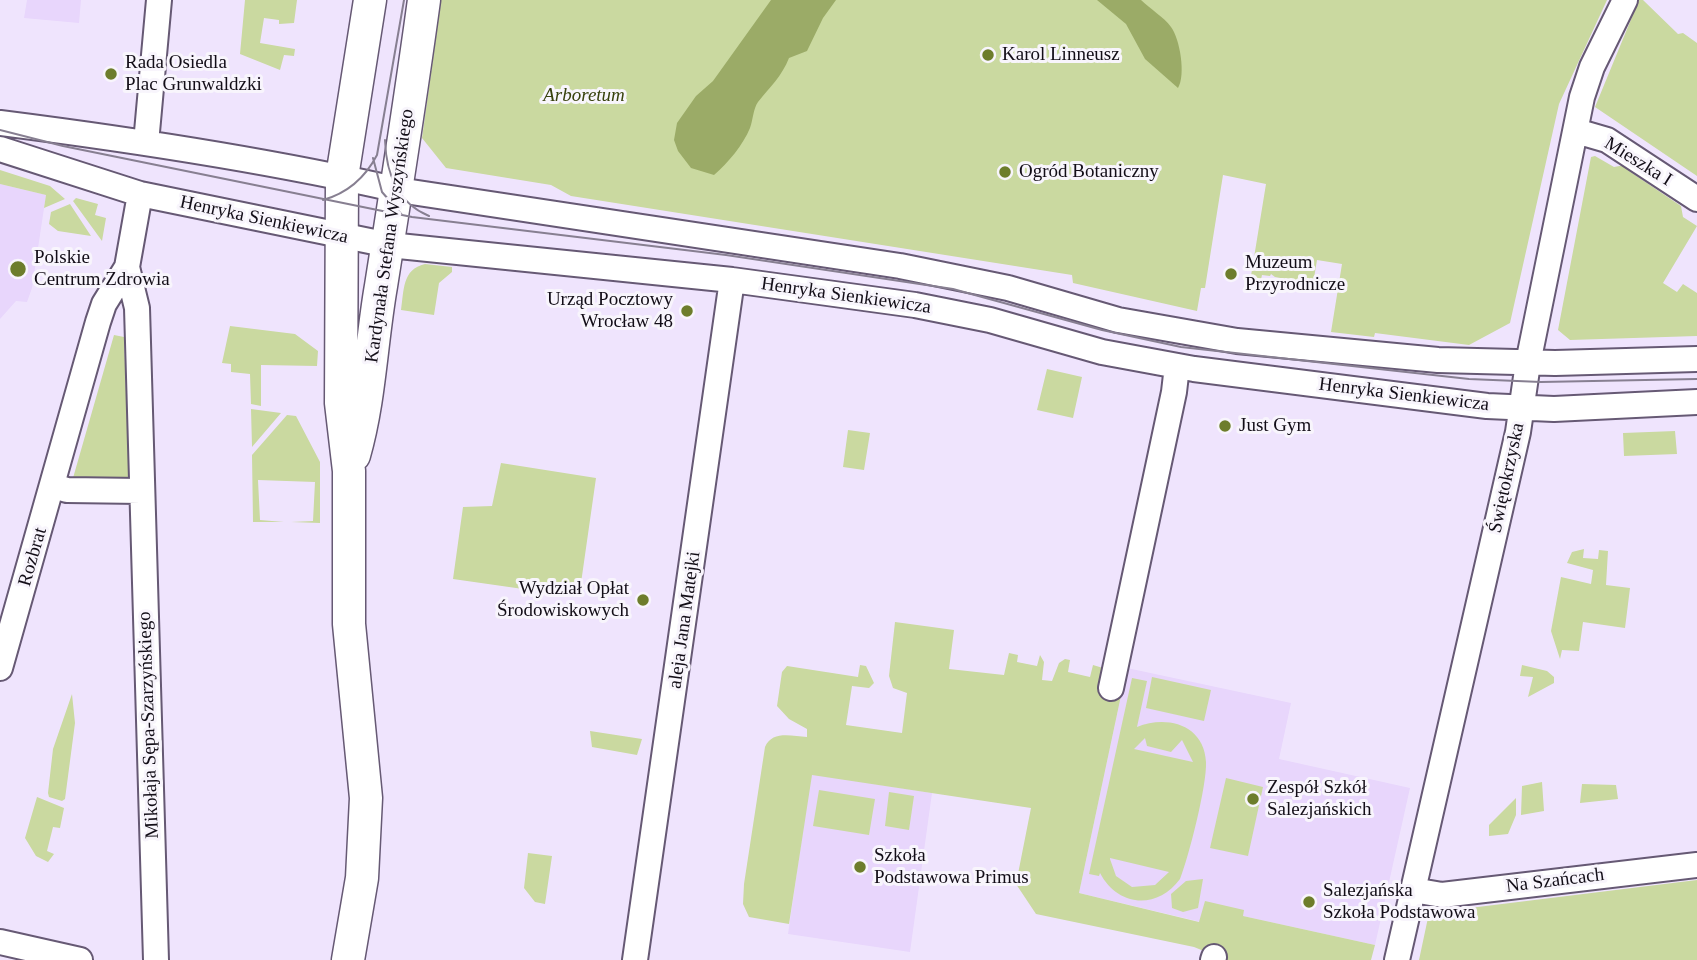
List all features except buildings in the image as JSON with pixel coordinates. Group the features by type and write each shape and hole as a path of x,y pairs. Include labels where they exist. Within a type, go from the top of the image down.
{"main road":[{"name":"Kardynała Stefana Wyszyńskiego","path":"348,960 362,878 366,811 364,752 350,648 349,471 341,403 342,177 370,0"},
{"name":"Kardynała Stefana Wyszyńskiego","path":"349,471 367,403 380,288 390,245 424,0"}],"street":[{"path":"146,143 159,0"},
{"name":"Świętokrzyska","path":"1397,960 1445,742 1462,685 1521,408 1582,97 1592,67 1625,0"},
{"name":"Henryka Sienkiewicza","path":"0,123 146,143 342,177 398,190 900,265 1007,288 1118,320 1209,337 1414,359 1528,363 1697,359"},
{"name":"Mieszka I","path":"1576,131 1607,140 1697,199"},
{"name":"Henryka Sienkiewicza","path":"0,149 140,194 341,236 390,245 732,279 946,311 1102,352 1177,366 1521,408 1626,407 1697,402"},
{"name":"Mikołaja Sępa-Szarzyńskiego","path":"53,486 104,304 127,267 140,194"},
{"name":"Mikołaja Sępa-Szarzyńskiego","path":"127,267 137,309 156,960"},
{"name":"aleja Jana Matejki","path":"635,960 732,279"},
{"path":"1111,688 1174,392 1177,366"},
{"path":"53,486 67,490 141,491"},
{"name":"Rozbrat","path":"0,668 53,486"},
{"name":"Na Szańcach","path":"1413,890 1441,895 1697,865"},
{"path":"0,942 80,960"}],"shaded area":[{"path":"27,0 81,0 79,23 24,18"},
{"path":"771,0 836,0 823,18 807,51 789,58 779,76 758,102 747,134 730,159 714,175 691,168 678,151 674,140 677,123 696,96 713,81"},
{"path":"1097,0 1141,0 1168,23 1177,40 1181,57 1182,75 1178,88 1145,59 1126,24"},
{"name":"Polskie Centrum Zdrowia","path":"0,184 46,195 32,288 27,302 16,301 0,319"},
{"name":"Zespół Szkół Salezjańskich","path":"1127,668 1291,703 1279,759 1410,788 1375,945 1243,916 1239,931 1079,893"},
{"name":"Szkoła Podstawowa Primus","path":"811,774 932,793 910,952 788,934"}],"green space":[{"path":"245,0 297,0 294,23 279,24 279,20 264,18 260,43 295,49 294,56 284,55 280,70 240,54"},
{"name":"Ogród Botaniczny","path":"441,0 1607,0 1559,104 1510,323 1469,345 1375,333 1374,337 1331,332 1342,264 1317,260 1313,284 1271,274 1262,275 1260,284 1250,282 1266,184 1223,175 1205,288 1201,288 1197,311 1073,283 1072,275 571,196 551,185 446,168 422,138"},
{"path":"1639,0 1643,0 1678,34 1683,33 1697,43 1697,176 1595,107"},
{"path":"1595,156 1614,167 1625,165 1629,171 1681,206 1683,217 1697,226 1663,283 1677,292 1683,284 1697,293 1697,336 1570,340 1558,330 1591,157"},
{"path":"0,170 50,186 65,199 44,208 46,195 0,184"},
{"path":"76,198 98,204 95,215 106,218 102,241 73,201"},
{"path":"70,204 91,236 58,231 49,224 51,212"},
{"path":"425,264 452,267 452,272 439,283 434,315 401,310 408,276 417,267"},
{"path":"230,326 295,334 318,351 317,366 261,365 261,406 251,404 250,374 231,372 231,364 222,363"},
{"path":"114,335 124,337 129,476 125,479 73,478"},
{"path":"1047,369 1082,377 1073,418 1037,410"},
{"path":"251,409 281,413 252,447"},
{"path":"287,415 296,416 320,462 320,523 291,522 313,521 315,482 258,480 260,520 284,522 253,522 252,455"},
{"path":"848,430 870,433 864,470 843,467"},
{"path":"1675,431 1677,454 1624,456 1623,433"},
{"path":"501,463 596,478 579,597 453,579 463,507 492,506"},
{"path":"1584,549 1583,558 1598,559 1599,550 1608,551 1606,585 1630,588 1625,628 1583,622 1579,651 1562,650 1560,659 1551,631 1561,577 1591,584 1593,570 1567,563 1572,552"},
{"path":"895,622 954,630 949,669 1004,675 1009,653 1018,655 1017,662 1037,666 1040,655 1044,662 1042,680 1052,681 1059,663 1065,659 1070,660 1068,672 1090,677 1093,665 1103,668 1122,691 1079,893 1199,922 1205,901 1244,910 1243,916 1375,945 1371,960 1226,960 1194,947 1036,914 1016,884 1031,808 812,775 789,924 749,917 743,904 744,884 765,747 777,736 807,737 807,729 789,719 777,706 782,672 787,666 858,677 860,665 866,666 874,683 869,688 852,686 846,725 902,733 907,693 893,688 889,676"},
{"path":"1522,665 1547,671 1554,677 1554,683 1528,697 1533,677 1520,676"},
{"path":"1152,677 1211,690 1204,721 1146,708"},
{"path":"1132,678 1147,681 1137,727 1160,722 1182,726 1191,731 1204,749 1204,787 1188,854 1180,879 1171,889 1149,900 1127,898 1117,893 1100,873 1099,876 1089,874","holes":["1145,738 1147,746 1171,752 1182,740 1193,762 1134,749","1110,858 1169,872 1155,885 1132,887 1116,876"]},
{"path":"72,694 75,723 65,799 62,801 49,797 48,793 53,749"},
{"path":"590,731 642,739 637,755 592,747"},
{"path":"1226,778 1263,787 1248,856 1210,848"},
{"path":"1542,782 1544,811 1521,815 1522,786"},
{"path":"1582,784 1616,785 1618,799 1580,803"},
{"path":"819,790 875,799 869,835 813,826"},
{"path":"889,792 914,796 909,830 885,826"},
{"path":"37,797 64,808 60,828 53,827 47,851 54,854 48,862 36,856 25,838"},
{"path":"1516,798 1516,815 1508,834 1489,836 1489,825"},
{"path":"528,853 552,856 545,904 535,902 524,888"},
{"path":"1203,879 1198,908 1183,912 1172,908 1171,894 1186,881"},
{"path":"1697,880 1697,960 1419,960 1429,913"}],"tram line":[{"path":"323,200 355,183 377,155 404,0"},
{"path":"0,130 63,146 412,217 726,255 953,289 1102,330 1181,347 1469,379 1541,382 1697,379"},
{"path":"385,140 388,164 395,185 409,203 429,216"},
{"path":"373,158 382,192 402,215"}],"place":[{"name":"Karol Linneusz","path":"988,55"},
{"name":"Rada Osiedla Plac Grunwaldzki","path":"111,74"},
{"name":"Ogród Botaniczny","path":"1005,172"},
{"name":"Polskie Centrum Zdrowia","path":"18,269"},
{"name":"Muzeum Przyrodnicze","path":"1231,274"},
{"name":"Urząd Pocztowy Wrocław 48","path":"687,311"},
{"name":"Just Gym","path":"1225,426"},
{"name":"Wydział Opłat Środowiskowych","path":"643,600"},
{"name":"Zespół Szkół Salezjańskich","path":"1253,799"},
{"name":"Szkoła Podstawowa Primus","path":"860,867"},
{"name":"Salezjańska Szkoła Podstawowa","path":"1309,902"}],"park label":[{"name":"Arboretum","path":"584,96"}]}
